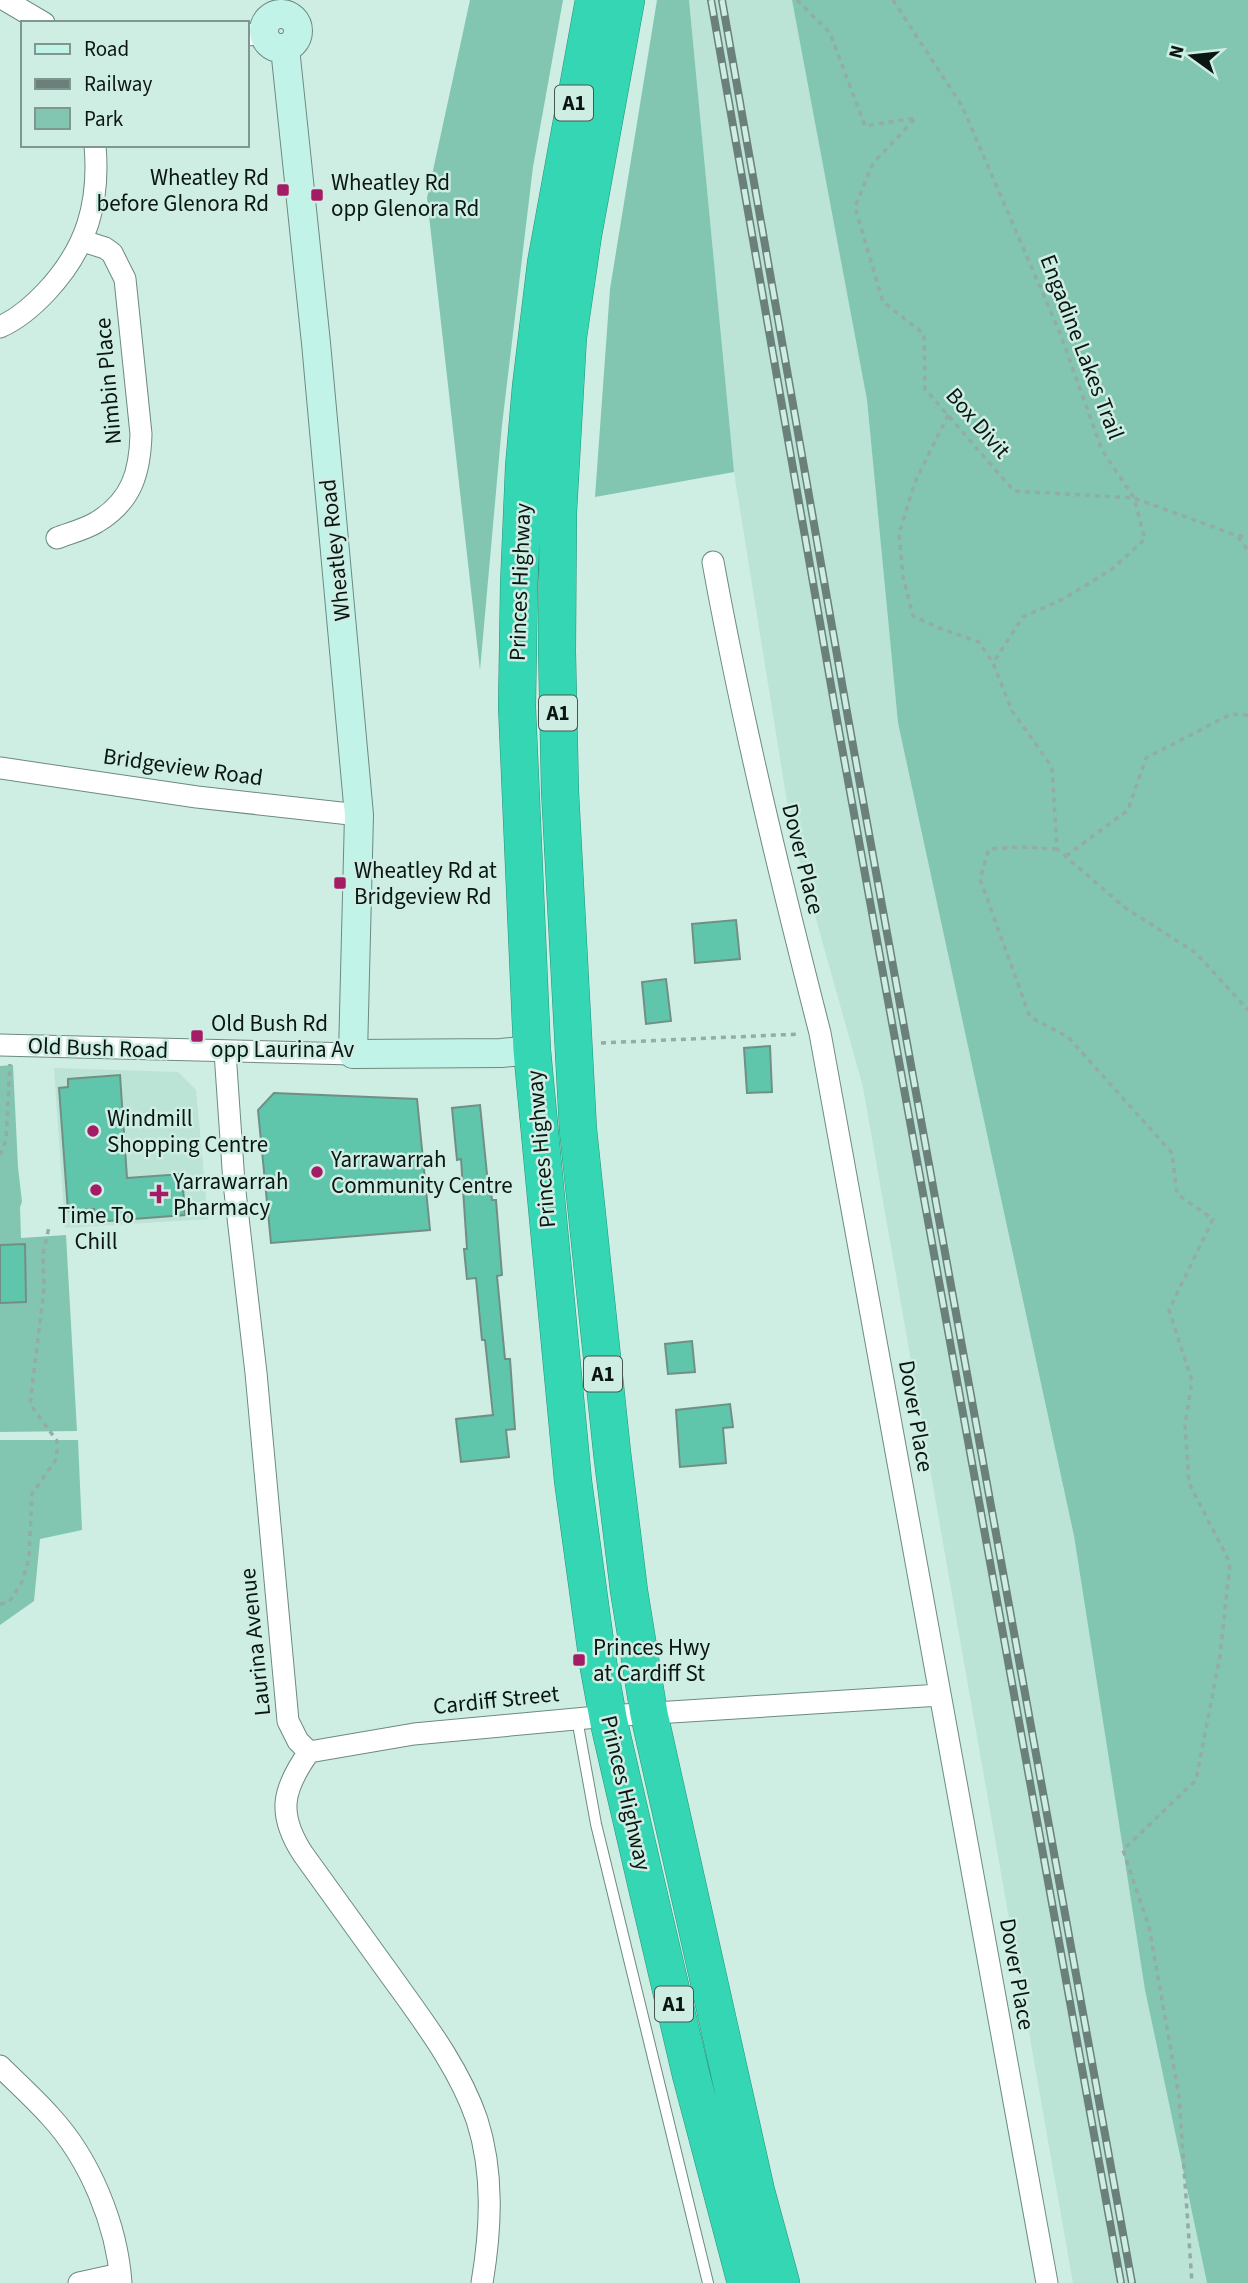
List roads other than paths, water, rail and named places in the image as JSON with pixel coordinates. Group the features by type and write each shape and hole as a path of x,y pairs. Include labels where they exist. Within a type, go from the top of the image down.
{"highway":[{"name":"Princes Highway","path":"594,0 546,263 524,467 517,707 532,1050 573,1481 598,1663 593,1717 746,2283"},
{"name":"Princes Highway","path":"626,0 583,235 568,337 556,580 558,733 578,1129 612,1452 629,1591 649,1714 756,2192 781,2283"},
{"path":"558,733 541,771 539,790 551,1015 547,1029 532,1050 553,1075 578,1129"}],"street":[{"path":"5,0 41,21"},
{"name":"Wheatley Road","path":"270,26 316,343 359,815 353,1054"},
{"path":"0,327 33,306 60,277 83,241 94,203 97,171 95,147"},
{"name":"Nimbin Place","path":"57,538 97,523 111,512 125,497 136,478 140,458 141,434 125,279 112,253 83,241"},
{"name":"Dover Place","path":"713,562 755,770 820,1033 1046,2283"},
{"name":"Bridgeview Road","path":"0,768 197,797 359,815"},
{"name":"Old Bush Road","path":"5,1053 353,1054 501,1053 532,1050"},
{"name":"Laurina Avenue","path":"225,1052 234,1183 256,1373 288,1721 298,1741 309,1752"},
{"name":"Cardiff Street","path":"309,1752 414,1734 593,1717 940,1695"},
{"path":"309,1752 298,1768 286,1796 286,1820 289,1830 303,1854 413,2006 450,2062 477,2120 490,2193 490,2223 482,2283"},
{"path":"0,2067 51,2116 79,2154 97,2192 111,2231 121,2278 79,2283"}],"lane":[{"path":"593,1717 596,1824 708,2283"}],"railway":[{"path":"711,0 839,731 1121,2283"},
{"path":"722,0 850,729 1132,2283"}],"place":[{"name":"Wheatley Rd before Glenora Rd","path":"283,190"},
{"name":"Wheatley Rd opp Glenora Rd","path":"317,195"},
{"name":"Wheatley Rd at Bridgeview Rd","path":"340,883"},
{"name":"Old Bush Rd opp Laurina Av","path":"197,1036"},
{"name":"Windmill Shopping Centre","path":"93,1131"},
{"name":"Yarrawarrah Community Centre","path":"317,1172"},
{"name":"Time To Chill","path":"96,1190"},
{"name":"Yarrawarrah Pharmacy","path":"159,1194"},
{"name":"Princes Hwy at Cardiff St","path":"579,1660"}]}
